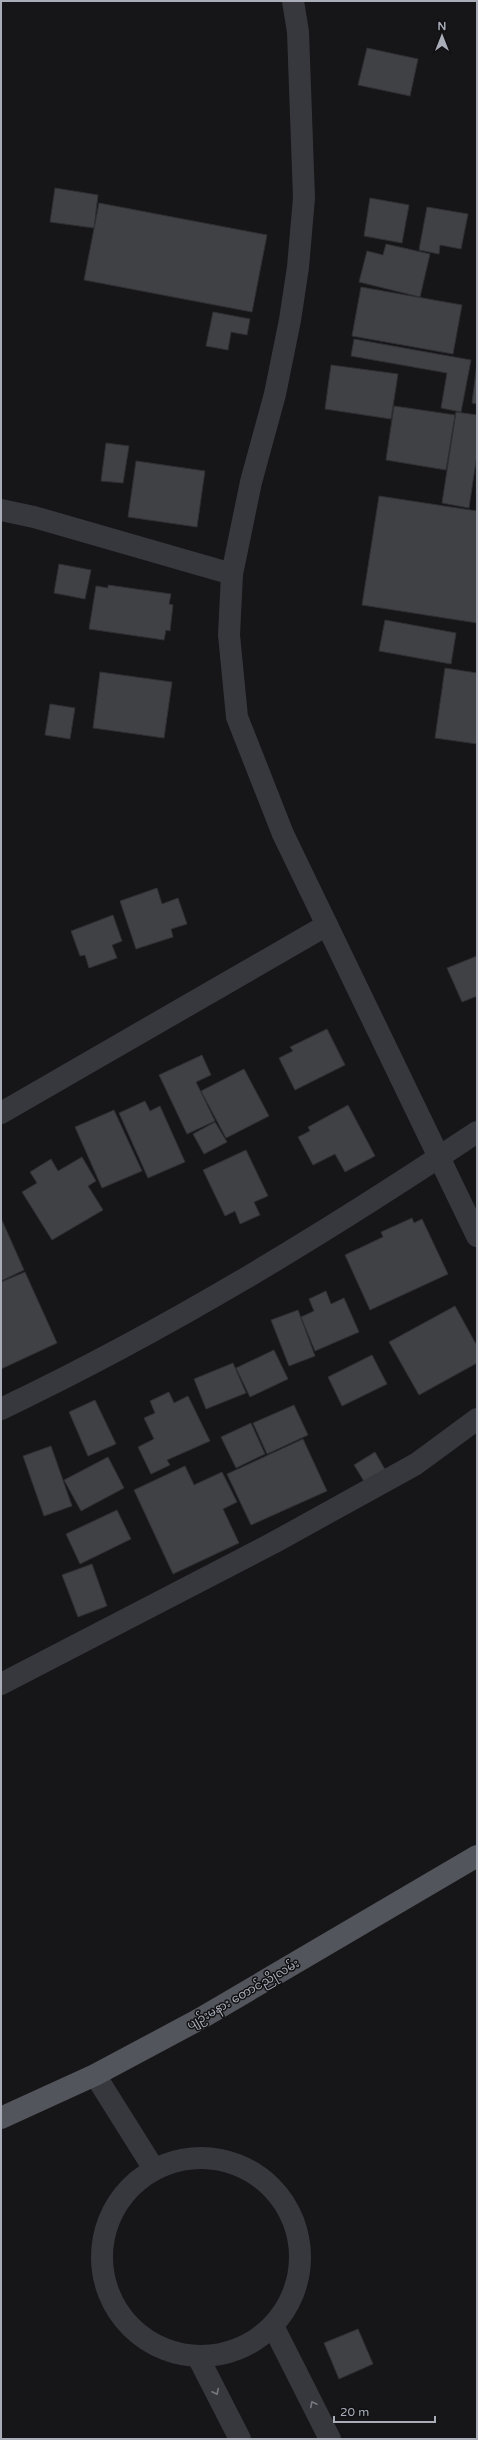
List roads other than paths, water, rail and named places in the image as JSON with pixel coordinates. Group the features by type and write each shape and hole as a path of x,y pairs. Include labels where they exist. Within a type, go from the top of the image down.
{"main road":[{"name":"ပျဉ်းမနား တောင်ညိုလမ်း","path":"1,2118 95,2075 198,2020 477,1856"}],"street":[{"path":"293,1 298,32 304,198 298,267 290,320 275,394 251,482 232,574 229,634 237,716 283,834 438,1158 477,1236"},
{"path":"1,510 34,517 232,574"},
{"path":"1,1113 327,925"},
{"path":"1,1409 61,1380 252,1276 477,1132"},
{"path":"1,1684 280,1540 416,1464 477,1419"},
{"path":"95,2075 154,2169"},
{"path":"215,2158 245,2168 271,2186 289,2211 300,2240 300,2271 291,2301 273,2326 239,2350 198,2357 166,2351 138,2334 116,2310 104,2280 102,2247 110,2216 128,2189 154,2169 184,2159 215,2158"},
{"path":"273,2326 330,2439"},
{"path":"198,2357 240,2439"}]}
